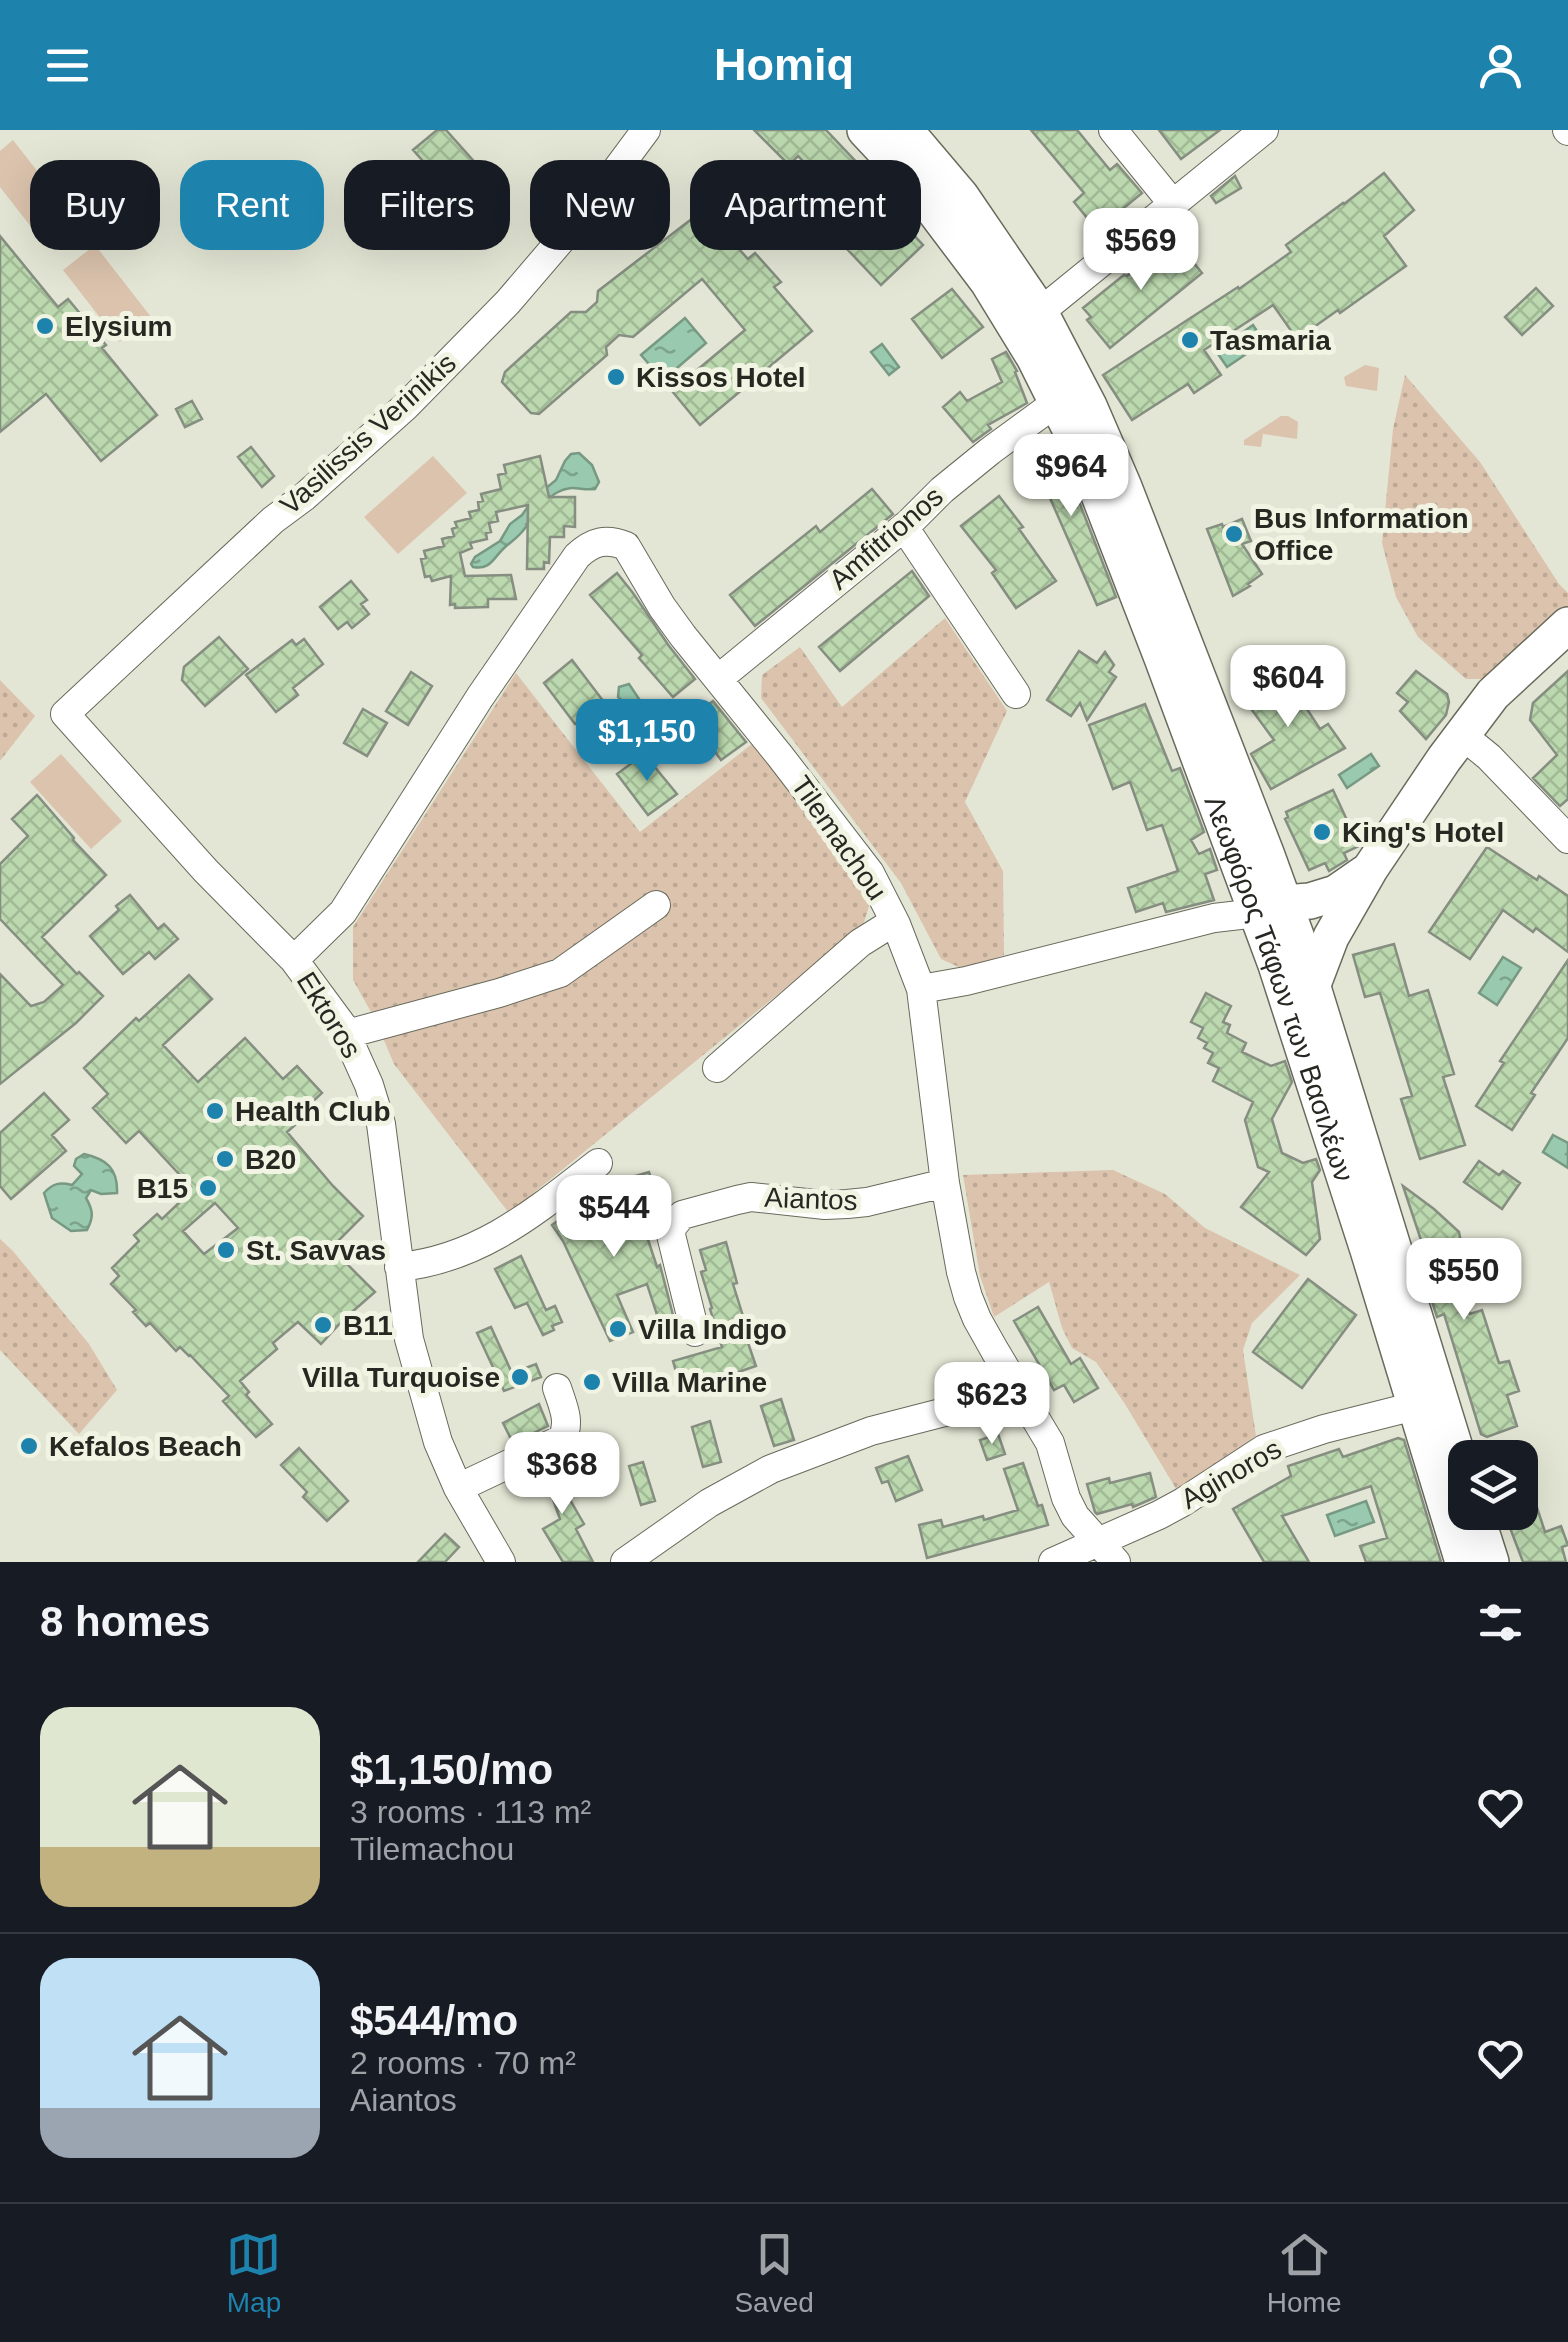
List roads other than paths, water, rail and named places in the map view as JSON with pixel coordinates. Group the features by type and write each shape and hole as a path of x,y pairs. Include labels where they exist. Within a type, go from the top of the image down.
{"main road":[{"name":"Λεωφόρος Τάφων των Βασιλέων","path":"864,130 908,176 1008,314 1084,459 1276,912 1312,987 1453,1440"},
{"name":"Λεωφόρος Τάφων των Βασιλέων","path":"905,130 961,196 1040,312 1124,487 1261,840 1330,1134 1463,1562"},
{"path":"1312,987 1328,945 1370,869 1462,735 1494,694 1568,624"},
{"path":"1276,912 1336,893 1370,869"},
{"path":"1276,912 1317,917 1352,902"},
{"path":"1480,1530 1491,1562"}],"street":[{"name":"Vasilissis Verinikis","path":"65,714 274,520 406,406 508,302 585,212 646,130"},
{"path":"1113,130 1173,204"},
{"path":"1040,312 1264,130"},
{"name":"Amfitrionos","path":"718,679 904,527 978,460 1057,402"},
{"path":"904,527 1016,694"},
{"name":"Tilemachou","path":"294,960 343,912 480,696 577,556 602,541 626,546 662,607 870,873 896,924 921,989 945,1183 968,1296 1017,1391 1050,1443 1074,1516 1108,1552"},
{"name":"Ektoros","path":"65,714 206,871 294,960 347,1034 381,1124 408,1339 438,1442 458,1488 501,1562"},
{"path":"1462,735 1488,756 1568,838"},
{"path":"347,1034 560,973 656,905"},
{"path":"921,989 1067,957 1214,918 1276,912"},
{"path":"717,1068 860,942 896,924"},
{"path":"399,1267 442,1260 514,1227 598,1164"},
{"name":"Aiantos","path":"696,1332 670,1235 682,1215 751,1198 825,1205 867,1202 945,1183"},
{"path":"458,1488 562,1439 567,1430 566,1417 558,1388"},
{"path":"624,1562 709,1503 771,1469 871,1431 1017,1391"},
{"name":"Aginoros","path":"1053,1562 1108,1552 1264,1450 1415,1406"}],"water":[{"path":"685,318 706,343 663,380 641,355"},
{"path":"1253,325 1264,342 1227,367 1216,351"},
{"path":"882,344 899,367 889,375 871,352"},
{"path":"579,453 592,465 599,482 595,489 568,488 552,496 490,563 473,567 475,557 500,541 510,524 556,480 571,454"},
{"path":"629,684 641,702 651,704 657,714 653,724 644,727 634,723 626,704 618,697 619,687"},
{"path":"1371,754 1379,766 1347,788 1339,775"},
{"path":"1503,957 1521,968 1497,1005 1479,993"},
{"path":"1553,1135 1568,1143 1568,1168 1543,1152"},
{"path":"84,1154 109,1166 117,1193 91,1190 86,1198 92,1214 87,1230 71,1231 52,1218 44,1193 57,1184 72,1185 82,1174 74,1166 76,1159"},
{"path":"1366,1501 1374,1522 1335,1536 1327,1515"}],"place":[{"name":"Elysium","path":"45,326"},
{"name":"Tasmaria","path":"1190,340"},
{"name":"Kissos Hotel","path":"616,377"},
{"name":"Bus Information Office","path":"1234,534"},
{"name":"King's Hotel","path":"1322,832"},
{"name":"Health Club","path":"215,1111"},
{"name":"B20","path":"225,1159"},
{"name":"B15","path":"208,1188"},
{"name":"St. Savvas","path":"226,1250"},
{"name":"B11","path":"323,1325"},
{"name":"Villa Indigo","path":"618,1329"},
{"name":"Villa Turquoise","path":"520,1377"},
{"name":"Villa Marine","path":"592,1382"},
{"name":"Kefalos Beach","path":"29,1446"}]}
